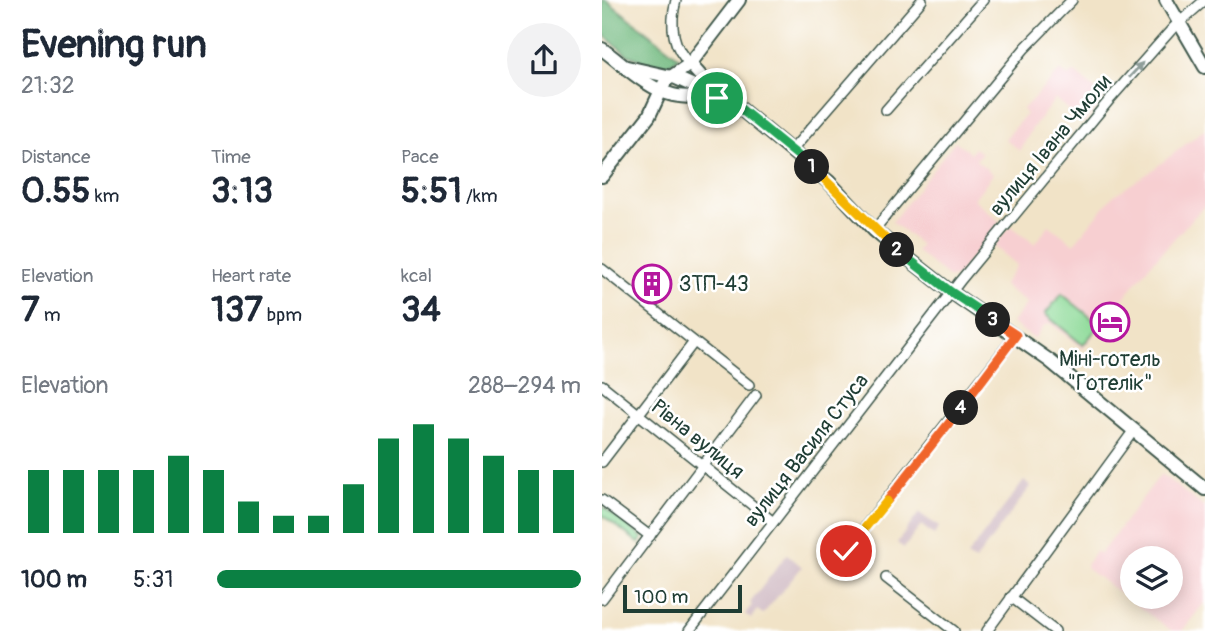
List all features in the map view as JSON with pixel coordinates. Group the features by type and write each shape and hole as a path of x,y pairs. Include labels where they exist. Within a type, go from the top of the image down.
{"main road":[{"path":"602,176 674,88 739,0"},
{"path":"1166,0 1205,67"},
{"path":"602,49 644,80 726,99"},
{"path":"690,64 702,80 793,149 842,195 874,230 951,292 1016,335 1205,489"},
{"path":"627,67 674,88"},
{"path":"644,80 650,99 649,116"}],"street":[{"path":"676,0 672,17 674,38 681,54 690,64"},
{"path":"793,149 922,0"},
{"path":"886,110 983,0"},
{"path":"874,230 1025,48 1072,0"},
{"name":"вулиця Івана Чмоли","path":"951,292 1105,106 1179,22 1205,0"},
{"path":"602,269 749,385"},
{"name":"вулиця Василя Стуса","path":"689,631 951,292"},
{"path":"846,551 1016,335"},
{"path":"602,463 694,342"},
{"name":"Рівна вулиця","path":"602,385 772,521"},
{"path":"602,599 756,395"},
{"path":"987,631 1133,430"},
{"path":"602,500 650,536"},
{"path":"886,578 954,631"},
{"path":"1011,597 1055,631"}],"shaded area":[{"path":"1061,70 1069,77 1074,72 1105,98 1084,123 1055,99 1032,129 1020,151 1005,139 1026,114 1022,110"},
{"path":"1205,129 1205,205 1150,265 1083,349 1050,323 1044,326 1034,339 1012,323 1027,303 1003,285 1017,265 994,246 1011,226 1035,244 1049,225 1074,244 1113,196 1150,172"},
{"path":"955,141 970,153 974,148 981,153 976,160 993,174 974,199 1000,222 956,277 949,278 916,251 921,245 892,222"},
{"path":"1161,474 1205,508 1205,602 1182,631 1172,631 1142,609 1183,609 1183,546 1120,546 1120,593 1087,569 1086,565 1096,551 1100,554"},
{"path":"1024,481 1031,486 975,561 967,556"},
{"path":"919,513 939,527 934,535 921,525 904,548 897,543"},
{"path":"787,554 802,567 763,614 757,610 751,619 745,614 752,605 750,603"}],"green space":[{"path":"602,0 606,0 679,57 671,63 657,66 642,63 628,55 602,34"},
{"path":"1062,294 1100,325 1083,345 1045,314"},
{"path":"602,506 643,538 639,543 602,515"}],"place":[{"name":"ЗТП-43","path":"652,284"},
{"name":"Міні-готель \"Готелік\"","path":"1110,322"}],"route":[{"path":"717,98 736,105 793,149 842,195 874,230 926,273 1016,335 846,551"}]}
